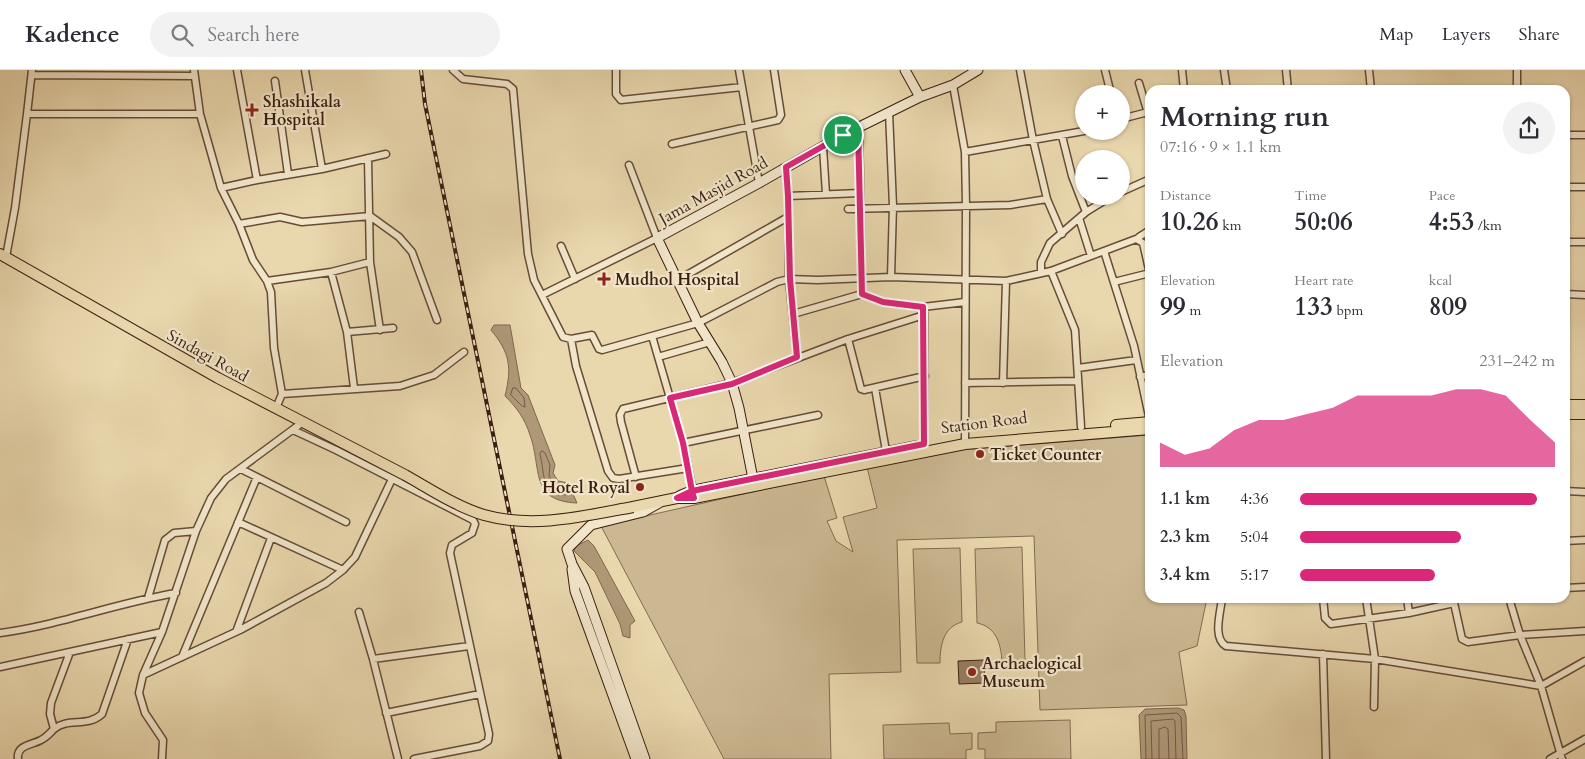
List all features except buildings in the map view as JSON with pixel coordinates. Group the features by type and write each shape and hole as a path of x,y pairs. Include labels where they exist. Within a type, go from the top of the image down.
{"main road":[{"name":"Sindagi Road","path":"3,256 218,378 405,476"},
{"path":"1570,405 1585,406"},
{"path":"1570,414 1585,414"},
{"name":"Station Road","path":"693,495 753,479 924,444 1081,427 1145,422"},
{"name":"Station Road","path":"405,476 483,515 504,520 537,522 571,519 965,440 1145,429"}],"street":[{"path":"237,70 257,180"},
{"path":"305,70 322,169"},
{"path":"453,70 463,79 507,84 514,92 528,254 534,280 563,337 571,339 592,335 599,349 602,350 698,323 777,282 790,279 891,277 1006,281 1051,271 1132,241 1140,240 1143,243 1145,252"},
{"path":"616,70 616,94 621,100 742,87"},
{"path":"739,70 759,183"},
{"path":"672,144 778,120 781,115 774,70"},
{"path":"905,70 920,97"},
{"name":"Jama Masjid Road","path":"542,296 657,238 858,127 920,97 953,85 978,70"},
{"path":"1020,70 1033,140 1047,199 1062,234"},
{"path":"1105,70 1109,85"},
{"path":"1182,70 1184,85"},
{"path":"1224,70 1227,85"},
{"path":"1286,70 1288,85"},
{"path":"1369,70 1370,85"},
{"path":"1517,70 1517,85"},
{"path":"3,256 14,208 32,72 194,73 200,114 221,188 239,224 253,260 267,282 272,304 274,348 282,394 276,408"},
{"path":"275,81 288,174"},
{"path":"1139,83 1145,102"},
{"path":"953,85 965,152 965,440"},
{"path":"889,112 893,206 891,277"},
{"path":"1130,117 1145,113"},
{"path":"26,114 200,114"},
{"path":"858,127 862,294"},
{"path":"965,152 1075,133"},
{"path":"1570,136 1585,135"},
{"path":"1062,136 1072,176 1086,212"},
{"path":"823,146 826,194"},
{"path":"221,188 322,169 386,154"},
{"path":"368,158 370,262 380,330"},
{"path":"629,165 657,238 698,323 722,362 732,384 744,431 753,479"},
{"path":"786,167 790,279 797,357"},
{"path":"1130,188 1145,181"},
{"path":"1570,187 1585,187"},
{"path":"788,196 860,193"},
{"path":"848,209 893,206 1010,205 1047,199"},
{"path":"1041,273 1044,254 1050,243 1086,212 1097,205"},
{"path":"239,224 280,217 302,222 370,216 393,232 412,252 437,320"},
{"path":"678,280 788,217"},
{"path":"1079,218 1091,256"},
{"path":"1139,237 1145,233"},
{"path":"1570,242 1585,242"},
{"path":"561,246 575,279"},
{"path":"1104,251 1134,346 1145,400"},
{"path":"267,282 331,272 370,262"},
{"path":"1051,271 1075,330 1081,427"},
{"path":"331,272 347,332 354,388"},
{"path":"1114,282 1145,274"},
{"path":"1002,383 1006,332 1006,281"},
{"path":"793,311 801,311 862,294 883,302 923,307 966,302"},
{"path":"1570,294 1585,295"},
{"path":"923,307 924,444"},
{"path":"636,477 621,422 620,412 623,409 732,384 797,357 924,315"},
{"path":"347,332 393,328"},
{"path":"652,336 683,443 693,495"},
{"path":"571,339 576,366 608,471 613,478 636,477 688,468"},
{"path":"848,339 861,389 868,390 925,376"},
{"path":"658,357 710,342"},
{"path":"282,394 400,386 419,382 434,375 464,352"},
{"path":"1078,368 1136,360"},
{"path":"1140,377 1145,376"},
{"path":"965,383 1078,381"},
{"path":"875,388 886,451"},
{"path":"683,443 818,415"},
{"path":"162,759 163,740 145,713 140,702 139,693 143,676 176,594 196,531 211,498 226,479 304,422"},
{"path":"293,430 473,520 475,524 472,533 452,545 450,560 489,734 488,741 480,746 414,759"},
{"path":"241,469 346,522"},
{"path":"182,657 257,477"},
{"path":"143,676 236,632 326,583 343,570 355,557 392,480"},
{"path":"1570,491 1585,492"},
{"path":"645,759 584,587 567,554 568,546 591,525 644,512 663,501"},
{"path":"238,522 343,570"},
{"path":"148,598 165,540 174,533 196,531"},
{"path":"236,632 271,538"},
{"path":"1570,541 1585,540"},
{"path":"572,564 575,591 636,759"},
{"path":"1570,588 1585,587"},
{"path":"0,633 64,621 148,598 176,594"},
{"path":"1221,603 1218,632 1222,643 1226,646 1375,659 1541,686 1585,661"},
{"path":"1324,603 1325,618 1331,624 1409,613 1443,603"},
{"path":"1367,603 1375,659 1374,707"},
{"path":"1407,603 1409,613"},
{"path":"1454,603 1462,639 1468,642 1520,635 1585,631"},
{"path":"1510,603 1520,635 1541,686 1560,756"},
{"path":"359,612 398,759"},
{"path":"0,667 162,632"},
{"path":"18,759 18,754 24,746 40,741 61,724 92,722 102,714 128,639"},
{"path":"373,659 469,646"},
{"path":"54,729 50,714 51,703 70,652"},
{"path":"1324,654 1326,759"},
{"path":"386,713 480,694"},
{"path":"1550,759 1560,756 1585,739"}],"shaded area":[{"path":"1145,435 1145,603 1206,603 1197,646 1179,652 1187,705 1040,710 1034,536 897,540 901,672 829,674 831,759 724,759 601,526 824,476 837,518 827,521 836,541 853,552 843,517 877,508 867,467 958,450"},
{"path":"1022,547 1025,661 1002,662 997,638 989,628 977,623 975,549"},
{"path":"960,548 962,622 951,628 944,638 940,663 917,663 913,549"},
{"path":"1070,720 1071,759 985,759 985,749 978,749 978,733 996,732 996,722"},
{"path":"949,723 950,734 972,733 972,749 966,750 966,759 884,759 883,725"}],"water":[{"path":"494,325 510,325 521,388 528,395 555,465 553,473 558,481 568,483 577,503 562,501 551,496 544,489 540,481 526,424 505,396 509,368 508,361 506,353 491,330"},
{"path":"588,540 594,546 635,621 630,625 630,638 623,636 620,624 595,572 574,551 576,546"},
{"path":"1178,708 1184,710 1186,716 1187,759 1141,759 1139,715 1145,709"}],"railway":[{"path":"421,70 425,104 560,759"}],"place":[{"name":"Shashikala Hospital","path":"252,110"},
{"name":"Mudhol Hospital","path":"604,279"},
{"name":"Ticket Counter","path":"980,454"},
{"name":"Hotel Royal","path":"640,487"},
{"name":"Archaelogical Museum","path":"972,672"}],"route":[{"path":"843,135 786,167 790,279 797,357 732,384 670,398 683,443 692,491 677,498 694,498 692,491 924,444 923,307 883,302 862,294 858,127 843,135"}]}
